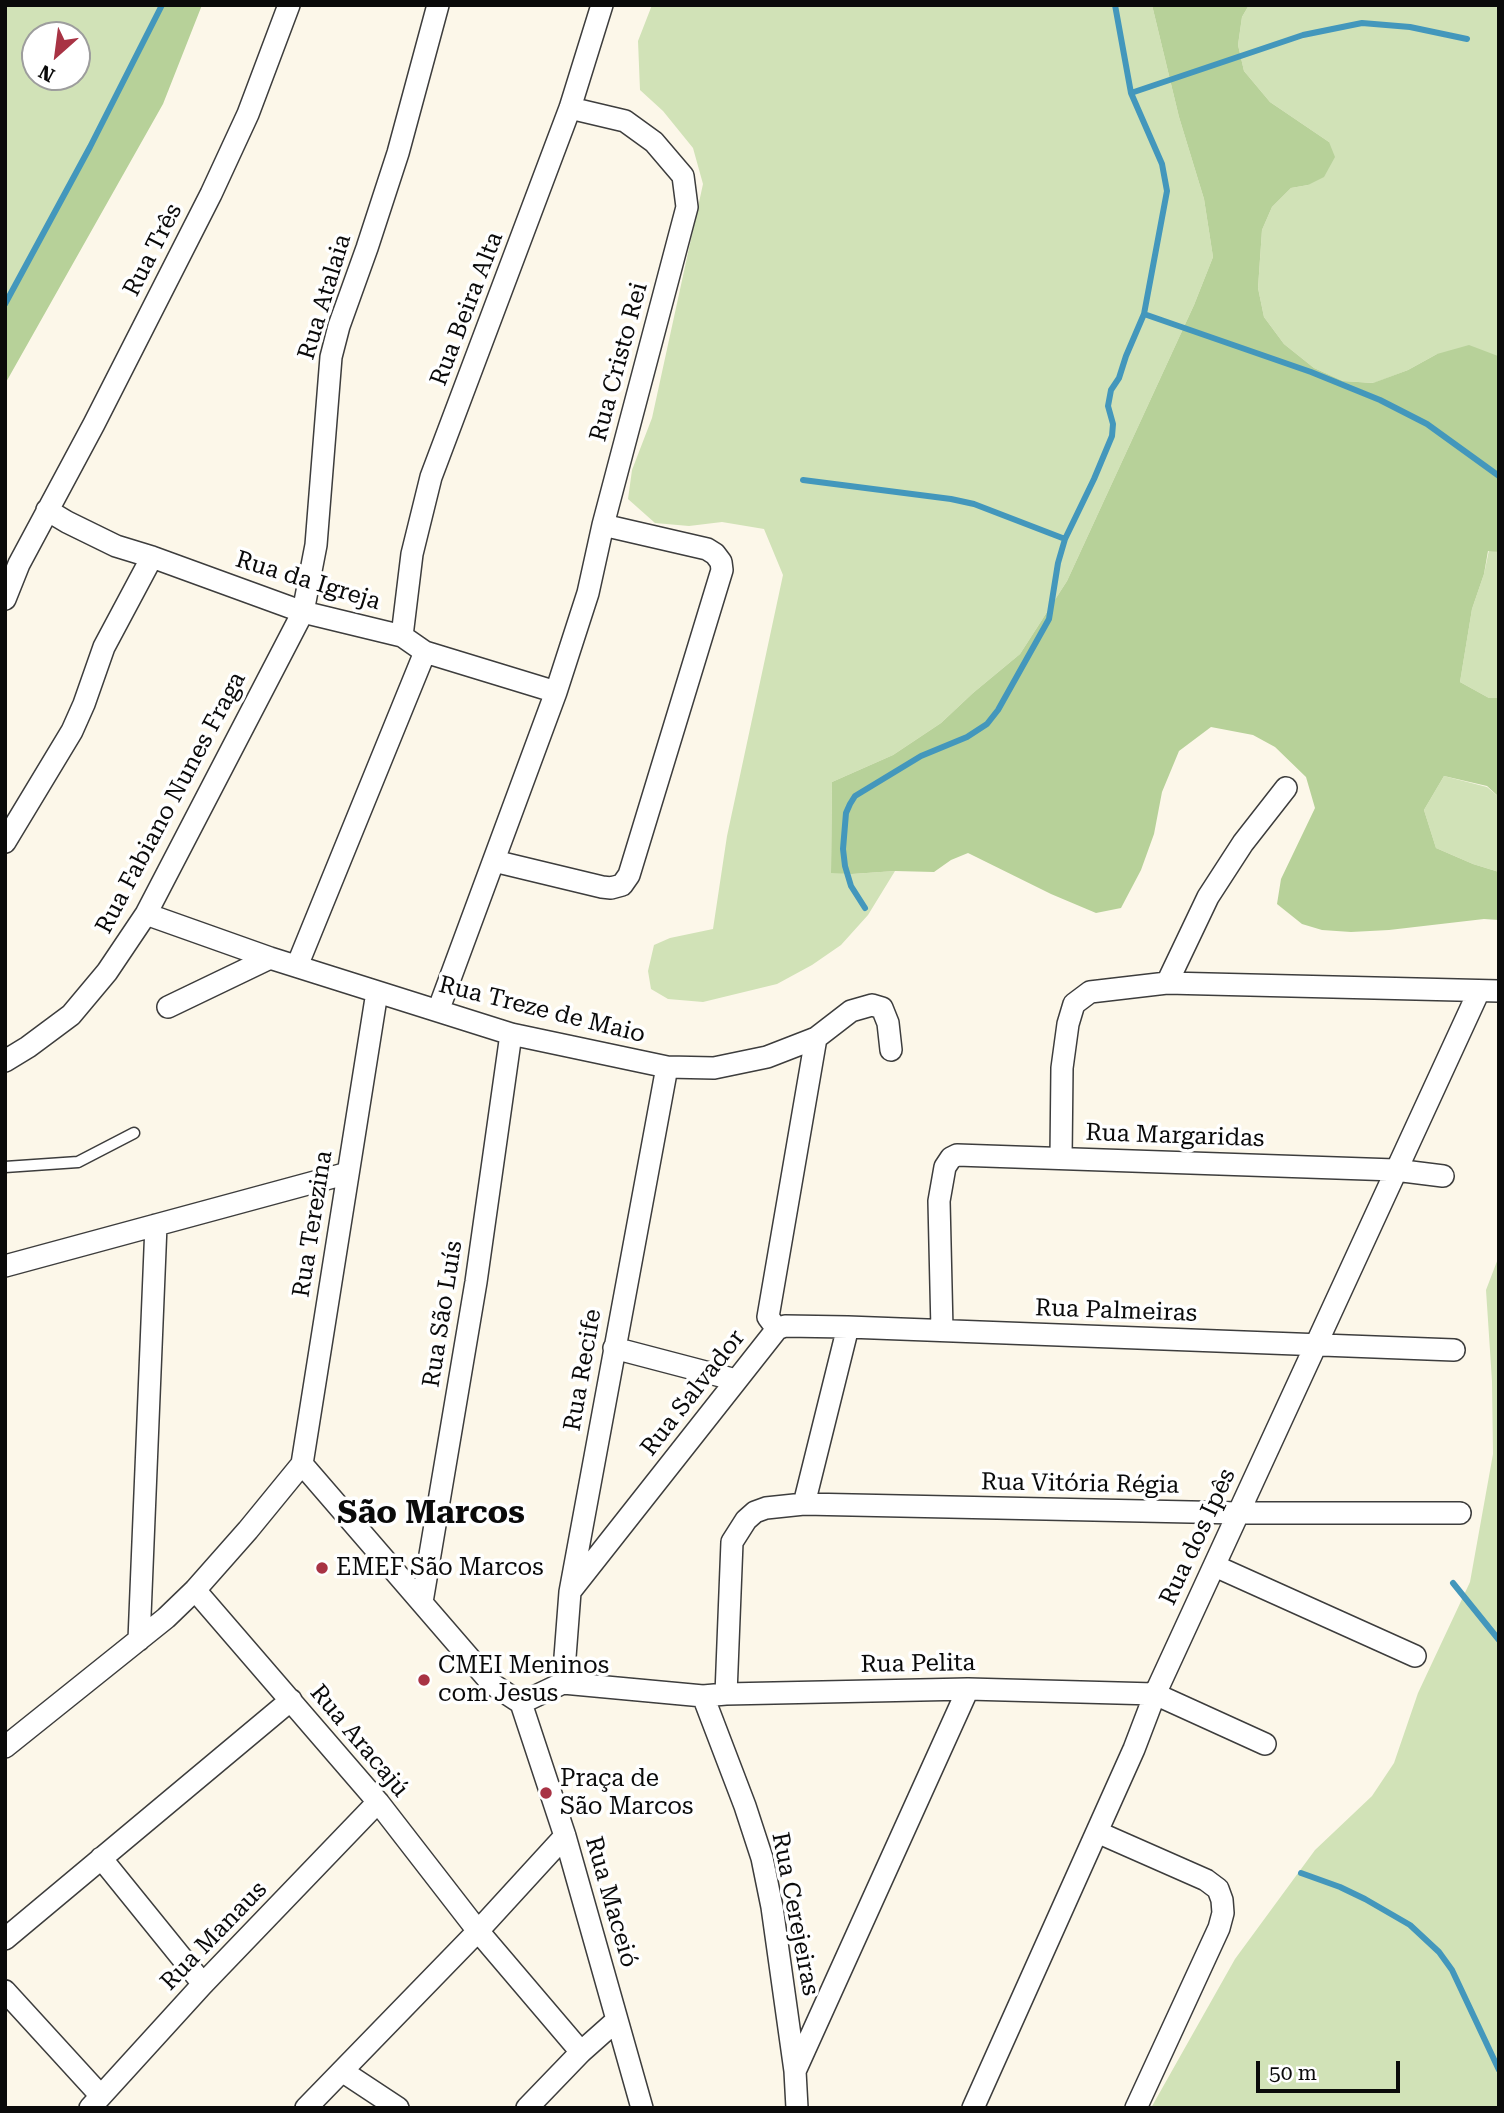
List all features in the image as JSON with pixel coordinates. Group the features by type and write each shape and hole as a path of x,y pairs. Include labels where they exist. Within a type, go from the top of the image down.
{"street":[{"name":"Rua Três","path":"5,599 19,564 211,194 248,114 289,5"},
{"name":"Rua Atalaia","path":"303,612 316,545 331,357 398,153 438,5"},
{"name":"Rua Beira Alta","path":"402,636 412,554 431,477 570,108 602,5"},
{"name":"Rua Cristo Rei","path":"438,1011 556,692 588,593 603,525 687,207 682,176 654,142 625,121 570,108"},
{"name":"Rua da Igreja","path":"47,510 116,545 303,612 402,636 425,652 556,692"},
{"path":"494,861 611,888 622,885 629,875 722,570 721,562 707,549 603,525"},
{"path":"5,842 72,731 85,704 104,647 152,557"},
{"name":"Rua Fabiano Nunes Fraga","path":"5,1061 71,1015 107,972 146,914 303,612"},
{"path":"297,965 425,652"},
{"path":"1167,983 1208,897 1243,843 1286,788"},
{"name":"Rua Treze de Maio","path":"146,914 270,958 511,1034 667,1067 715,1068 767,1058 816,1038 851,1011 872,1005 882,1008 888,1023 891,1050"},
{"path":"168,1007 270,958"},
{"path":"1061,1158 1062,1068 1068,1024 1074,1004 1090,992 1167,983 1489,991"},
{"name":"Rua dos Ipês","path":"973,2108 1134,1749 1155,1694 1395,1170 1489,991"},
{"name":"Rua Terezina","path":"302,1464 376,992"},
{"name":"Rua São Luís","path":"422,1602 476,1282 511,1034"},
{"name":"Rua Salvador","path":"570,1592 776,1329 768,1317 816,1038"},
{"name":"Rua Recife","path":"563,1683 570,1592 667,1067"},
{"name":"Rua Margaridas","path":"942,1330 939,1200 945,1167 951,1158 957,1155 1395,1170 1443,1176"},
{"path":"5,1266 348,1173"},
{"path":"139,1640 156,1225"},
{"name":"Rua Palmeiras","path":"776,1329 785,1326 848,1327 1454,1350"},
{"path":"804,1504 848,1327"},
{"path":"614,1348 736,1380"},
{"path":"5,1747 139,1640 195,1590 302,1464 492,1684 522,1703 563,1683"},
{"name":"Rua Vitória Régia","path":"726,1694 733,1542 746,1520 755,1512 766,1508 804,1504 1239,1513 1460,1513"},
{"path":"1214,1566 1415,1656"},
{"name":"Rua Aracajú","path":"195,1590 378,1802 478,1931 581,2052"},
{"name":"Rua Pelita","path":"563,1683 703,1696 968,1689 1155,1694 1265,1744"},
{"path":"795,2071 968,1689"},
{"name":"Rua Cerejeiras","path":"703,1696 762,1858 772,1907 795,2071 797,2108"},
{"path":"5,1939 290,1700"},
{"name":"Rua Maceió","path":"522,1703 565,1836 642,2108"},
{"name":"Rua Manaus","path":"96,2102 203,1984 378,1802"},
{"path":"1097,1832 1206,1880 1218,1889 1222,1900 1223,1913 1219,1928 1136,2108"},
{"path":"306,2108 478,1931 565,1836"},
{"path":"101,1858 203,1984"},
{"path":"5,1991 96,2102"},
{"path":"527,2108 581,2052 617,2020"},
{"path":"342,2071 398,2108"}],"lane":[{"path":"5,1167 78,1162 134,1133"}],"green space":[{"path":"5,5 160,5 81,160 5,299"},
{"path":"160,5 202,5 163,104 5,384 5,299 81,160"},
{"path":"652,5 1152,5 1179,117 1204,199 1213,257 1194,305 1067,581 1020,654 941,723 893,755 832,782 831,872 852,874 895,871 868,915 841,945 777,984 703,1002 668,999 651,989 648,971 654,945 670,938 713,929 727,836 783,575 764,529 722,522 689,526 655,523 628,499 632,470 652,418 703,184 693,148 663,111 640,90 638,41"},
{"path":"1152,5 1249,5 1242,17 1238,45 1244,71 1270,102 1329,142 1335,157 1324,177 1308,185 1291,188 1272,207 1262,230 1258,288 1264,317 1284,344 1314,368 1343,381 1373,383 1408,370 1437,354 1469,345 1498,356 1499,552 1488,551 1484,574 1472,609 1460,682 1489,698 1499,698 1499,797 1487,786 1444,776 1424,810 1436,848 1499,872 1499,920 1484,919 1351,932 1322,930 1302,924 1277,904 1281,879 1315,808 1306,777 1275,747 1253,735 1211,727 1179,751 1162,792 1154,834 1141,870 1121,908 1096,913 968,853 951,860 934,872 831,873 832,782 893,755 941,723 1020,654 1067,581 1194,305 1213,257 1204,199 1179,117"},
{"path":"1249,5 1499,5 1499,360 1498,356 1437,354 1408,370 1374,383 1343,381 1314,368 1284,344 1264,317 1258,288 1262,230 1272,207 1291,188 1308,185 1329,142 1270,102 1244,71 1238,45 1242,17"},
{"path":"1489,550 1499,552 1499,698 1489,698 1460,682 1472,609"},
{"path":"1444,776 1487,787 1499,797 1499,872 1436,848 1424,810"},
{"path":"1499,1256 1499,2108 1151,2108 1235,1959 1315,1850 1372,1796 1394,1763 1418,1693 1470,1582 1493,1454 1492,1381 1486,1290"}],"waterway":[{"path":"5,304 90,147 162,5"},
{"path":"865,908 851,886 845,866 843,849 846,813 850,804 855,796 921,756 967,737 987,724 998,710 1049,619 1058,563 1065,539 1112,436 1113,424 1108,406 1111,390 1119,378 1144,314 1167,191 1162,164 1131,93 1115,5"},
{"path":"1131,93 1303,35 1362,23 1410,27 1467,39"},
{"path":"1144,314 1311,372 1380,400 1427,424 1499,476"},
{"path":"803,480 974,504 1065,539"},
{"path":"1453,1583 1499,1640"},
{"path":"1301,1873 1365,1899 1410,1925 1439,1952 1452,1970 1499,2070"}],"place":[{"name":"EMEF São Marcos","path":"322,1568"},
{"name":"CMEI Meninos com Jesus","path":"424,1680"},
{"name":"Praça de São Marcos","path":"546,1793"}],"district":[{"name":"São Marcos","path":"431,1514"}]}
